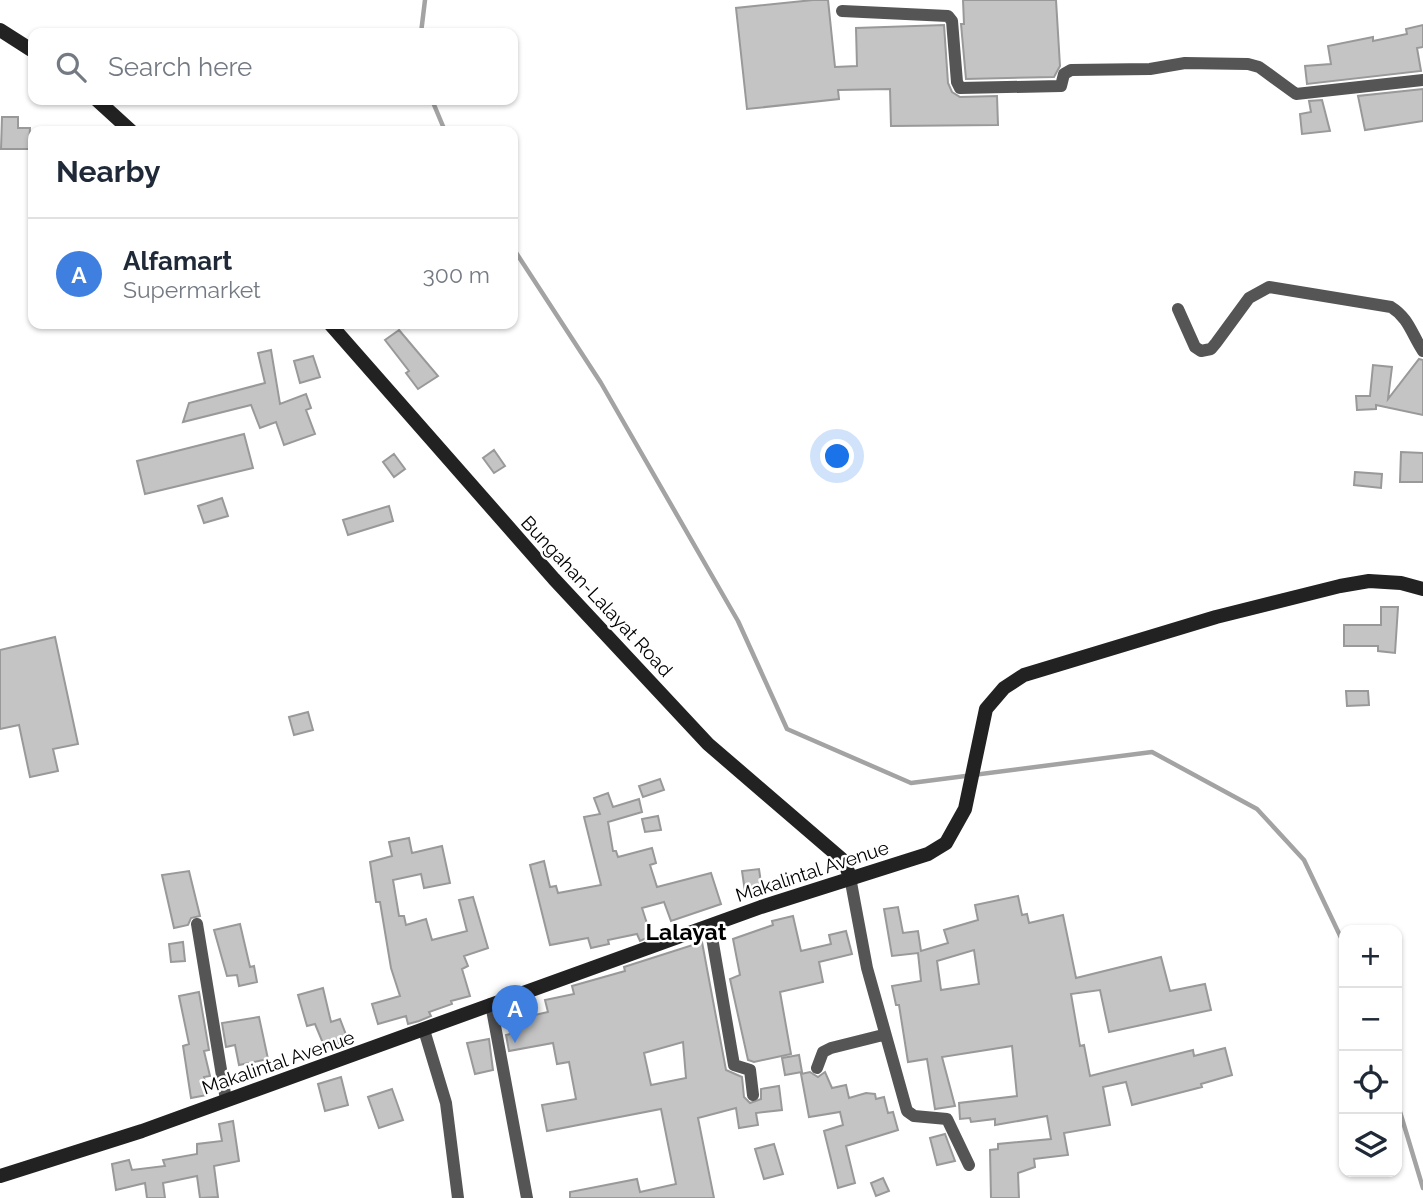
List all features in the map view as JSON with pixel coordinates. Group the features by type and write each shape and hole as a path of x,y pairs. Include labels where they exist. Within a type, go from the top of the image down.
{"main road":[{"path":"0,30 28,48"},
{"path":"102,105 126,126"},
{"name":"Bungahan-Lalayat Road","path":"334,329 554,579 690,724 844,861 850,877"},
{"name":"Makalintal Avenue","path":"0,1176 226,1100 850,877 928,854 946,843 965,809 986,709 1004,688 1024,675 1216,617 1340,586 1369,581 1401,583 1423,589"}],"street":[{"path":"842,11 948,16 952,21 957,82 960,88 1060,86 1064,74 1071,70 1150,69 1185,63 1259,67 1296,94 1423,80"},
{"path":"1178,309 1195,347 1201,351 1210,349 1249,298 1269,288 1391,307 1412,328 1423,351"},
{"path":"850,877 883,1035 907,1111 914,1116 947,1119 969,1165"},
{"path":"197,925 226,1100"},
{"path":"709,926 734,1065 750,1070 753,1095"},
{"path":"491,1004 527,1198"},
{"path":"424,1030 446,1103 458,1198"},
{"path":"817,1068 823,1052 831,1048 883,1035"}],"building":[{"path":"828,0 835,67 857,66 856,28 944,25 948,83 952,92 960,97 997,96 998,125 891,126 890,89 838,90 839,99 747,109 736,8"},
{"path":"963,0 1056,0 1060,66 1054,77 966,79 961,24 964,24"},
{"path":"1423,25 1423,47 1417,48 1421,71 1307,84 1305,66 1331,64 1328,46 1373,37 1373,41 1407,34 1406,29"},
{"path":"1423,89 1423,121 1365,130 1358,96"},
{"path":"1322,100 1330,131 1302,134 1300,114 1311,112 1309,101"},
{"path":"2,117 18,117 18,128 28,128 28,149 1,149"},
{"path":"399,330 438,376 418,389 406,373 409,371 385,340"},
{"path":"271,350 280,404 306,394 311,408 306,410 315,434 284,445 276,422 260,428 251,405 183,422 189,403 265,383 258,353"},
{"path":"313,356 320,377 300,383 294,361"},
{"path":"1419,359 1423,360 1423,415 1376,405 1376,409 1357,410 1356,396 1370,396 1373,365 1392,367 1388,399"},
{"path":"244,434 253,468 145,494 137,461"},
{"path":"494,450 505,466 494,473 483,458"},
{"path":"1401,452 1423,453 1423,482 1400,482"},
{"path":"394,454 405,469 394,477 383,462"},
{"path":"1355,472 1382,474 1381,488 1354,485"},
{"path":"222,498 228,516 204,523 198,506"},
{"path":"389,506 393,521 348,535 343,520"},
{"path":"1381,607 1398,607 1395,653 1378,651 1378,646 1344,646 1344,625 1381,625"},
{"path":"55,637 78,744 53,749 58,771 30,777 19,725 0,729 0,650"},
{"path":"1346,691 1368,691 1369,705 1347,706"},
{"path":"308,712 313,730 294,735 289,717"},
{"path":"660,779 664,790 643,797 639,786"},
{"path":"608,793 613,807 639,799 642,812 608,822 613,851 616,851 618,857 652,848 656,863 650,865 657,887 711,873 721,904 671,921 664,902 642,908 651,936 640,941 637,934 608,940 609,944 591,948 588,938 550,945 530,865 544,861 550,887 556,886 558,893 601,885 584,817 600,814 594,798"},
{"path":"658,816 661,830 645,832 642,819"},
{"path":"409,838 412,853 442,846 450,883 424,888 421,874 393,880 399,916 404,916 406,925 426,919 432,940 467,931 459,900 473,897 488,948 464,956 468,966 462,969 470,996 451,1001 452,1004 429,1012 431,1016 419,1021 408,1024 406,1016 378,1024 372,1004 400,996 391,968 380,902 376,902 370,862 392,856 389,842"},
{"path":"759,869 762,890 745,892 742,871"},
{"path":"189,871 200,916 191,918 188,925 174,928 162,875"},
{"path":"1018,896 1022,915 1027,914 1029,923 1063,915 1076,978 1161,957 1170,991 1205,984 1211,1010 1109,1032 1100,990 1071,994 1080,1046 1084,1045 1090,1076 1193,1050 1194,1056 1225,1048 1232,1075 1201,1084 1202,1087 1132,1105 1126,1082 1103,1087 1110,1125 1064,1133 1068,1155 1034,1159 1035,1167 1018,1173 1019,1198 991,1198 990,1150 998,1149 998,1144 1051,1139 1047,1116 995,1125 995,1119 971,1122 970,1118 960,1119 959,1103 1017,1096 1012,1046 942,1057 955,1106 935,1109 927,1059 908,1062 899,1005 896,1005 892,986 921,981 918,953 892,956 884,909 898,907 903,933 918,931 921,951 948,943 944,930 978,920 975,905","holes":["974,950 979,984 941,990 937,961"]},
{"path":"793,916 801,951 831,944 829,935 846,931 852,954 819,962 823,982 780,992 791,1054 754,1062 748,1060 730,979 740,975 733,939 773,925 772,921"},
{"path":"240,924 250,967 254,966 257,982 239,986 237,975 227,976 214,930"},
{"path":"183,942 185,961 171,962 169,944"},
{"path":"702,942 726,1070 742,1077 744,1097 750,1103 761,1099 761,1089 779,1086 782,1110 756,1113 758,1125 739,1128 736,1108 698,1118 714,1198 570,1198 570,1192 637,1179 640,1192 676,1184 661,1109 547,1131 542,1105 576,1099 569,1062 557,1064 553,1043 509,1051 506,1035 515,1033 509,1013 523,1009 526,1017 548,1012 545,1000 574,994 572,986 625,971 624,967","holes":["683,1042 686,1078 651,1085 644,1053"]},
{"path":"323,988 331,1022 340,1019 348,1040 325,1048 315,1024 307,1026 298,995"},
{"path":"199,992 209,1050 204,1051 210,1076 204,1077 207,1095 191,1098 183,1046 189,1044 179,996"},
{"path":"259,1017 268,1059 239,1065 235,1045 226,1047 222,1023"},
{"path":"489,1039 493,1070 475,1074 467,1043"},
{"path":"799,1055 802,1072 785,1075 782,1058"},
{"path":"810,1072 818,1077 825,1072 832,1088 846,1085 849,1098 866,1093 875,1094 876,1099 884,1097 888,1113 893,1112 898,1130 846,1146 855,1183 838,1188 824,1131 843,1125 840,1112 809,1117 801,1074"},
{"path":"341,1077 348,1105 325,1111 318,1084"},
{"path":"392,1089 403,1120 379,1128 368,1097"},
{"path":"233,1121 239,1161 214,1166 218,1197 200,1198 197,1176 163,1183 165,1198 147,1198 145,1183 116,1190 112,1164 129,1160 132,1170 165,1166 163,1160 197,1154 197,1144 222,1141 219,1124"},
{"path":"945,1134 955,1161 937,1165 930,1138"},
{"path":"774,1144 783,1174 764,1179 755,1149"},
{"path":"883,1178 889,1191 876,1196 871,1183"}],"waterway":[{"path":"422,28 425,0"},
{"path":"434,105 443,126"},
{"path":"518,256 601,383 738,621 787,729 911,783 1152,752 1257,809 1304,860 1339,934"},
{"path":"1401,1114 1423,1188"}],"place":[{"name":"Alfamart","path":"515,1043"}],"district":[{"name":"Lalayat","path":"686,932"}]}
